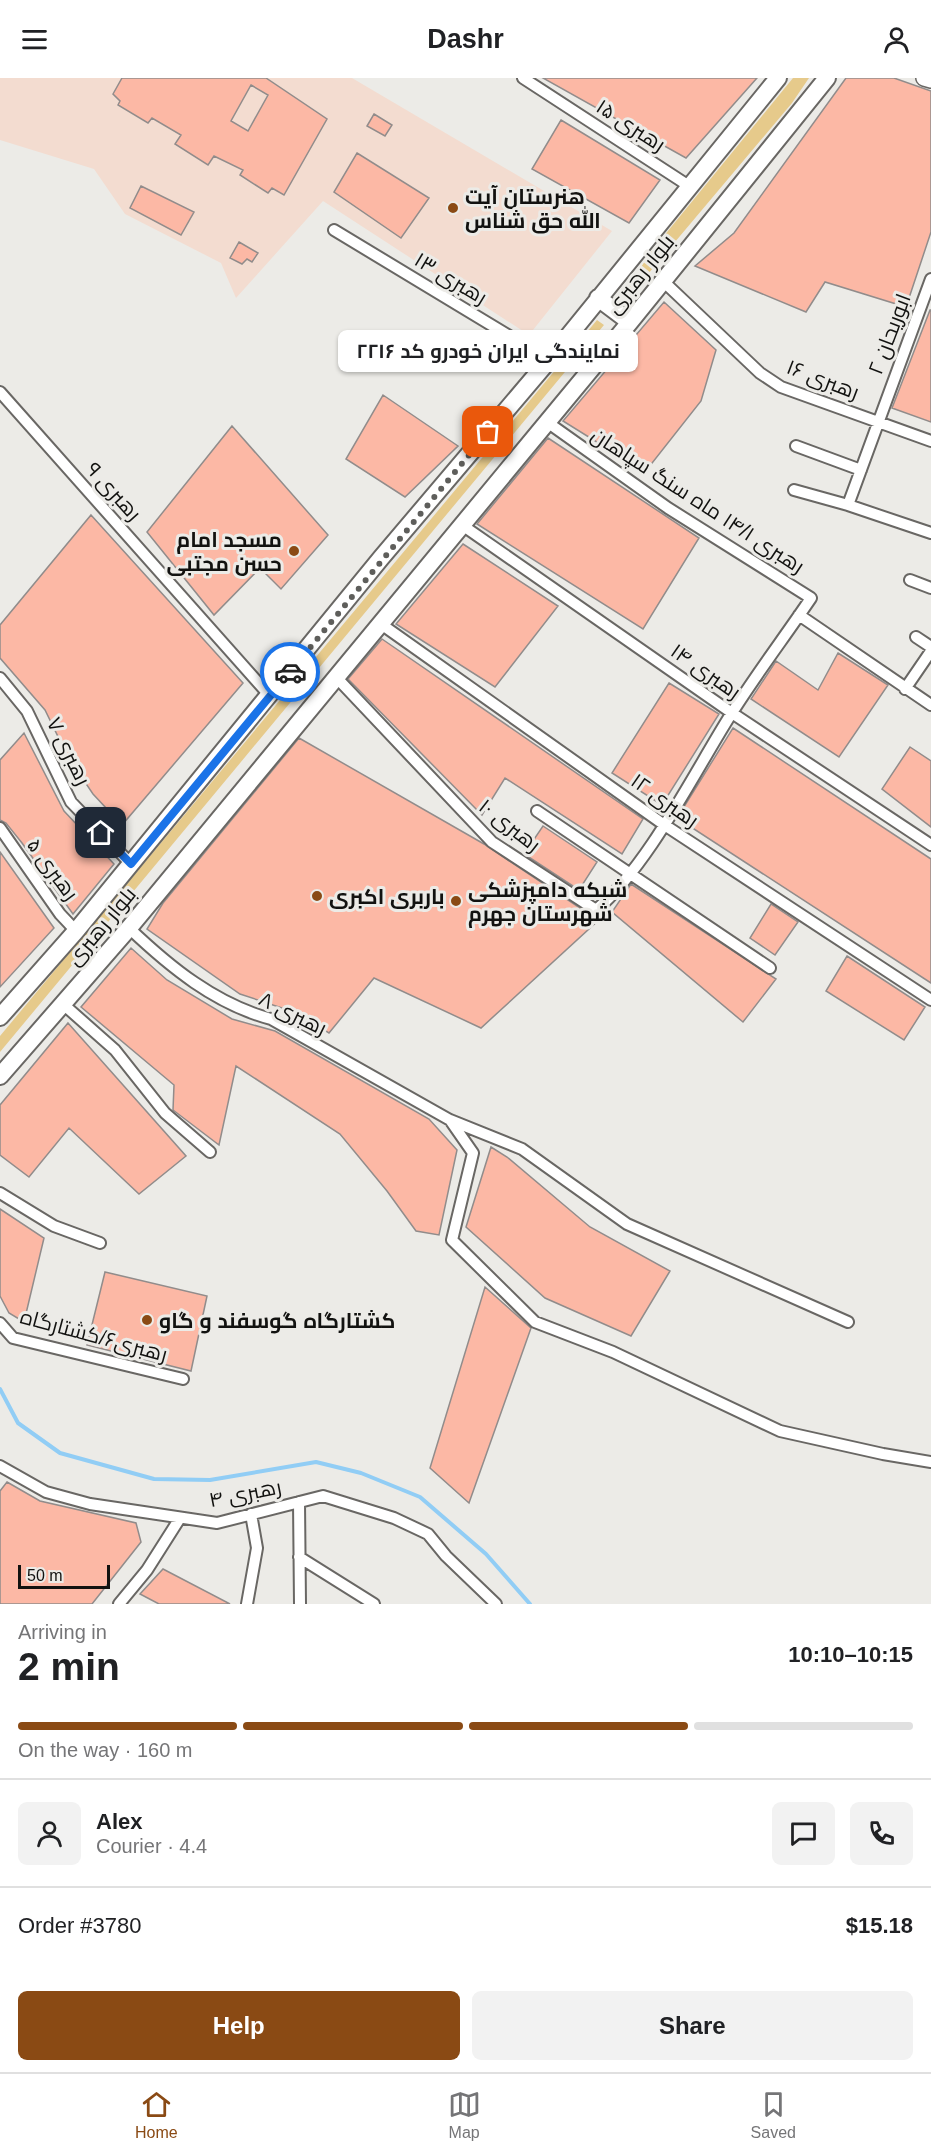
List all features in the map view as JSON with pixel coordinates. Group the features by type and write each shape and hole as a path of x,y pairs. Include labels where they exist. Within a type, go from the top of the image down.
{"main road":[{"name":"بلوار رهبری","path":"0,1017 76,931 381,558 549,360 778,78"},
{"name":"بلوار رهبری","path":"0,1076 129,928 381,624 827,78"},
{"path":"598,298 630,322"}],"street":[{"name":"رهبری ۱۵","path":"523,78 689,186"},
{"path":"924,78 931,80"},
{"name":"رهبری ۱۳","path":"334,230 549,360"},
{"name":"ابوریحان ۲","path":"848,505 931,279"},
{"name":"رهبری ۱۶","path":"663,281 767,378 781,387 931,441"},
{"name":"رهبری ۹","path":"0,393 270,696"},
{"name":"رهبری ۱۴/۱ ماه سنگ سپاهان","path":"547,422 668,508 811,598 732,713 663,824"},
{"path":"796,446 861,470"},
{"path":"794,490 848,505 931,533"},
{"name":"رهبری ۱۴","path":"462,525 732,713 931,845"},
{"path":"910,580 931,588"},
{"path":"799,615 931,705"},
{"name":"رهبری ۱۲","path":"381,624 663,824 931,1000"},
{"path":"906,689 931,649 916,637"},
{"name":"رهبری ۱۰","path":"336,677 492,842 596,910 614,895 663,824"},
{"name":"رهبری ۷","path":"0,678 27,711 72,802 131,864"},
{"path":"537,811 770,968"},
{"name":"رهبری ۵","path":"0,828 60,914 76,931"},
{"name":"رهبری ۸","path":"129,928 165,963 206,990 248,1013 271,1019 450,1120 522,1149 627,1224 848,1322"},
{"path":"63,1004 115,1050 165,1113 210,1152"},
{"path":"450,1120 473,1152 452,1240 535,1322 613,1352 780,1431 883,1454 931,1462"},
{"path":"0,1193 54,1226 100,1243"},
{"name":"رهبری۶/کشتارگاه","path":"0,1323 13,1338 183,1379"},
{"name":"رهبری ۴","path":"2,1470 46,1492 90,1504 217,1523 323,1496 394,1518 428,1534 446,1556 496,1604"},
{"path":"299,1502 300,1604"},
{"path":"247,1604 256,1548 251,1514"},
{"path":"118,1604 147,1570 180,1518"},
{"path":"300,1557 374,1604"}],"shaded area":[{"name":"هنرستان آیت الله حق شناس","path":"0,78 352,78 612,231 529,335 323,201 236,298 221,263 125,214 94,169 0,140"},
{"path":"793,78 809,78 792,103 632,293 626,289 654,248"},
{"path":"597,320 604,325 0,1052 0,1036"}],"building":[{"path":"122,78 266,78 327,119 284,195 272,188 268,193 240,175 243,170 214,156 208,165 175,144 181,135 152,118 148,123 118,105 120,101 113,94","holes":["251,85 268,95 248,131 231,121"]},
{"path":"543,78 757,78 686,158"},
{"path":"846,78 894,78 931,91 931,232 906,307 825,282 806,312 695,266 734,233"},
{"path":"374,114 392,125 385,136 367,126"},
{"path":"561,120 660,180 629,223 532,169"},
{"path":"357,153 429,198 401,238 334,192"},
{"path":"141,186 194,212 181,235 130,208"},
{"path":"239,242 258,253 252,262 247,259 242,264 230,258"},
{"path":"664,302 716,350 701,401 645,472 563,421"},
{"path":"931,310 931,422 892,408"},
{"path":"383,395 458,446 405,497 346,459"},
{"path":"232,426 328,535 281,589 260,568 214,615 147,532"},
{"path":"548,438 699,538 643,629 477,524"},
{"path":"91,515 243,683 122,825 93,794 68,757 45,710 0,658 0,625"},
{"path":"463,544 558,606 495,687 396,624"},
{"path":"382,639 643,819 622,854 505,778 482,815 348,679"},
{"path":"838,653 888,685 839,757 751,699 776,661 818,690"},
{"path":"669,683 719,714 662,805 612,773"},
{"path":"733,728 931,859 931,983 677,818"},
{"path":"24,733 64,811 114,864 73,914 22,843 6,823 0,820 0,760"},
{"path":"299,738 484,844 592,916 602,917 481,1028 374,978 329,1033 297,1013 240,994 147,929 163,903"},
{"path":"910,747 931,761 931,827 882,789"},
{"path":"543,826 597,862 579,890 524,854"},
{"path":"0,852 54,928 0,987"},
{"path":"631,884 776,979 743,1022 612,912"},
{"path":"771,904 798,922 775,955 750,938"},
{"path":"131,948 167,980 232,1019 275,1031 429,1119 457,1150 439,1235 416,1231 387,1191 340,1134 236,1066 219,1145 173,1110 174,1085 81,1007"},
{"path":"847,956 925,1007 904,1040 826,991"},
{"path":"68,1023 186,1156 139,1194 69,1128 29,1177 0,1155 0,1105"},
{"path":"491,1147 507,1157 590,1227 670,1271 631,1336 545,1298 466,1227"},
{"path":"0,1209 44,1238 24,1322 9,1313 0,1296"},
{"name":"کشتارگاه گوسفند و گاو","path":"105,1272 207,1296 191,1371 87,1345"},
{"path":"485,1287 531,1328 469,1503 430,1468"},
{"path":"7,1482 40,1501 136,1523 141,1542 92,1604 0,1604 0,1491"},
{"path":"163,1569 230,1604 159,1604 140,1594"}],"waterway":[{"path":"0,1389 18,1423 60,1453 154,1479 210,1480 316,1462 361,1473 420,1497 486,1554 530,1604"}],"way so far":[{"path":"290,672 381,558 488,432"}],"place":[{"name":"هنرستان آیت الله حق شناس","path":"453,208"},
{"name":"نمایندگی ایران خودرو کد ۲۲۱۶","path":"488,432"},
{"name":"مسجد امام حسن مجتبی","path":"294,551"},
{"name":"باربری اکبری","path":"317,896"},
{"name":"شبکه دامپزشکی شهرستان جهرم","path":"456,901"},
{"name":"کشتارگاه گوسفند و گاو","path":"147,1320"}],"route":[{"path":"101,833 131,864 290,672"}]}
